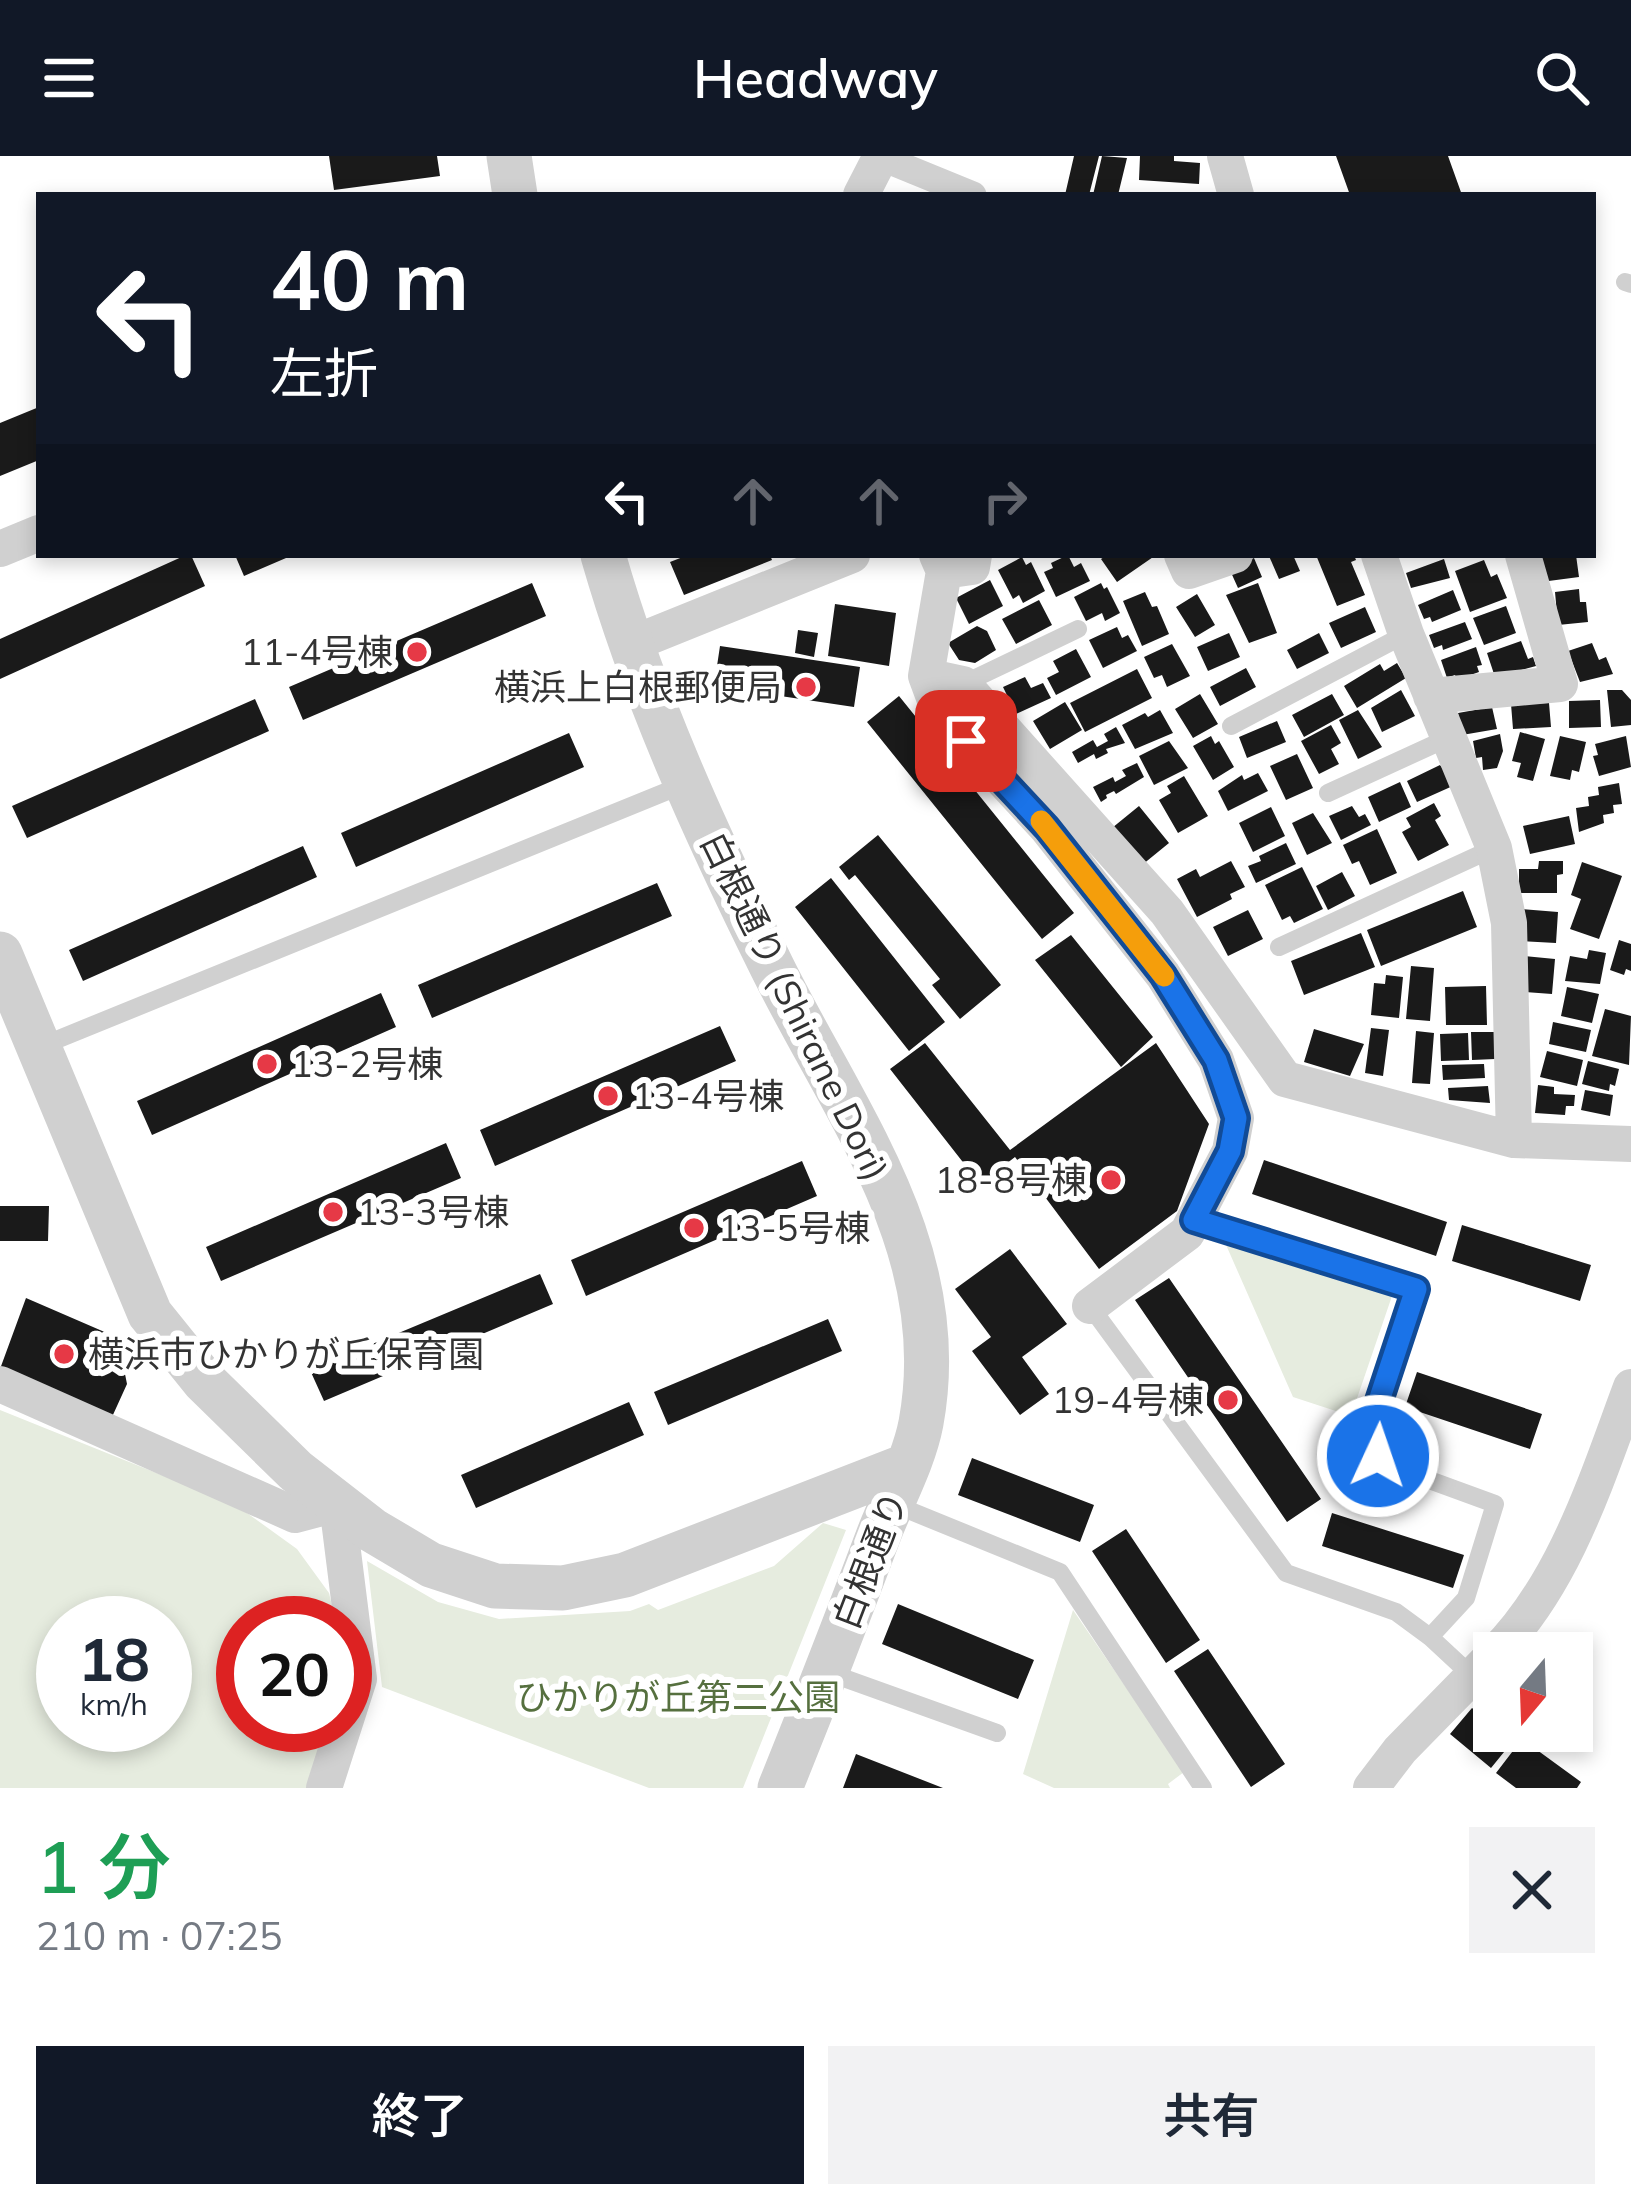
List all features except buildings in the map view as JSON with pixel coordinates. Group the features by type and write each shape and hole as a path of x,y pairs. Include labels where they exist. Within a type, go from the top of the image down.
{"street":[{"path":"509,156 515,192"},
{"path":"1225,156 1235,192"},
{"path":"862,192 880,157 966,192"},
{"path":"0,549 36,534"},
{"name":"白根通り (Shirane Dori)","path":"604,558 629,645 687,783 773,969 864,1132 913,1252 926,1329 926,1371 921,1426 898,1484"},
{"path":"629,645 846,558"},
{"path":"1183,558 1189,571 1226,558"},
{"path":"1380,558 1406,634 1494,848 1509,923 1514,1140"},
{"path":"1431,696 1560,684 1524,558"},
{"path":"952,560 926,676 939,711 1047,828 1163,975 1216,1060 1236,1118 1230,1151 1186,1233 1090,1306"},
{"path":"926,676 963,683 1167,912 1285,1079 1514,1140 1630,1139"},
{"path":"0,954 150,1314 204,1381 296,1471 337,1504 431,1565 495,1586 563,1588 625,1575 898,1484"},
{"path":"0,1384 295,1515 337,1504"},
{"path":"1515,1632 1584,1511 1631,1387"},
{"name":"白根通り","path":"780,1788 898,1484"},
{"path":"324,1788 359,1679 337,1504"},
{"path":"1371,1788 1400,1750 1473,1675"}],"lane":[{"path":"963,683 1078,628"},
{"path":"1231,726 1406,634"},
{"path":"1328,793 1448,738"},
{"path":"39,1047 687,783"},
{"path":"1279,947 1494,848"},
{"path":"1194,1220 1416,1289 1370,1428 1378,1456 1391,1466 1495,1504 1466,1598 1430,1637"},
{"path":"1090,1306 1286,1573 1396,1612 1430,1637 1473,1655"},
{"path":"898,1484 1060,1572 1203,1788"},
{"path":"827,1672 997,1732"}],"green space":[{"path":"1223,1238 1392,1296 1351,1416 1293,1397"},
{"path":"0,1410 236,1505 297,1549 330,1596 216,1596 216,1752 321,1752 309,1788 0,1788"},
{"name":"ひかりが丘第二公園","path":"823,1523 846,1530 743,1788 649,1788 382,1687 367,1561 438,1602 499,1619 630,1611 649,1604 658,1610 774,1566"},
{"path":"1073,1610 1184,1772 1168,1784 1170,1788 1054,1788 1023,1774"}],"slow traffic":[{"path":"1041,821 1164,976"}],"place":[{"name":"11-4号棟","path":"417,652"},
{"name":"横浜上白根郵便局","path":"806,687"},
{"name":"13-2号棟","path":"267,1064"},
{"name":"13-4号棟","path":"608,1096"},
{"name":"18-8号棟","path":"1111,1180"},
{"name":"13-3号棟","path":"333,1212"},
{"name":"13-5号棟","path":"694,1228"},
{"name":"横浜市ひかりが丘保育園","path":"64,1354"},
{"name":"19-4号棟","path":"1228,1400"}],"route":[{"path":"966,741 1047,828 1163,975 1216,1060 1236,1118 1230,1151 1194,1220 1416,1289 1370,1428 1378,1456"}]}
